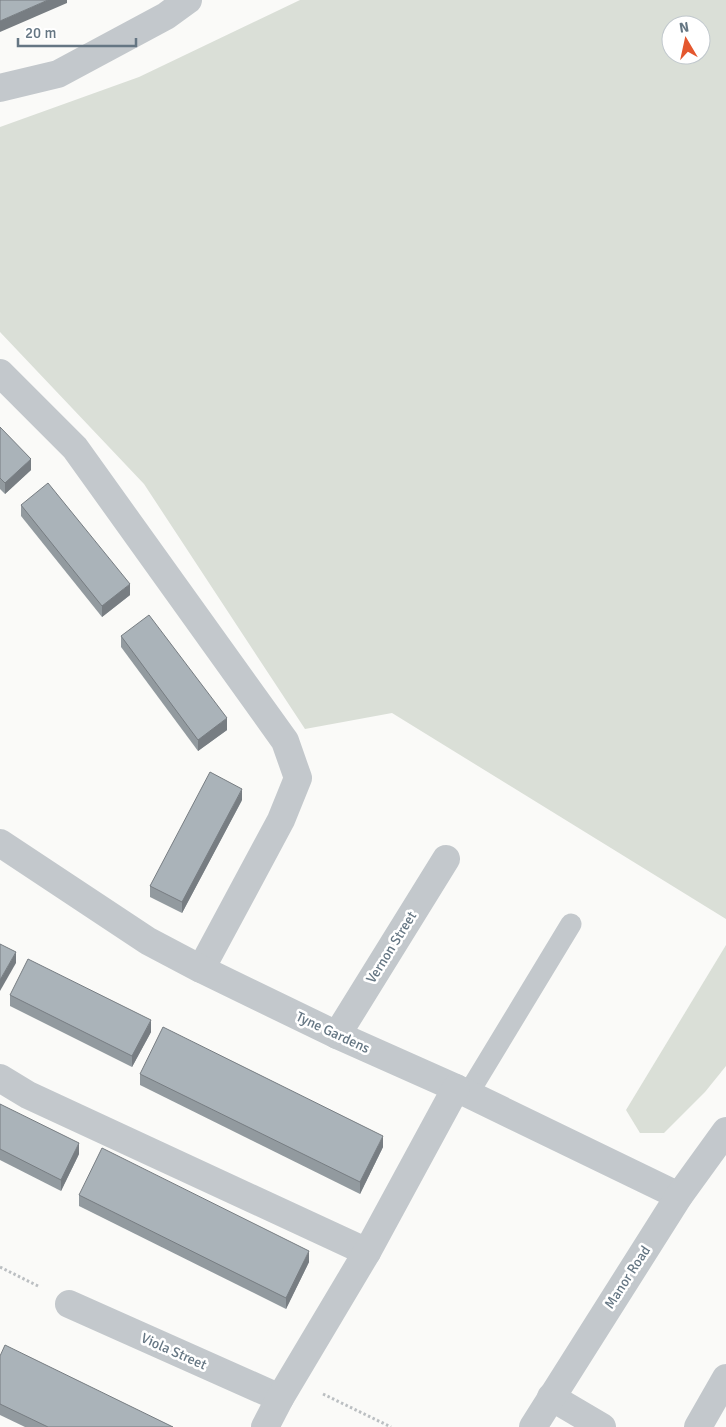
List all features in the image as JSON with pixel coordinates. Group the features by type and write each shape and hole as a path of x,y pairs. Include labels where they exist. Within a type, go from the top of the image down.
{"street":[{"path":"0,88 58,74 166,16 188,0"},
{"path":"0,373 75,448 285,741 298,778 281,820 201,969"},
{"name":"Tyne Gardens","path":"0,844 148,941 201,969 337,1035 462,1091 679,1196"},
{"name":"Vernon Street","path":"337,1035 446,859"},
{"path":"0,1078 28,1094 367,1252"},
{"path":"265,1427 285,1389 462,1091"},
{"name":"Manor Road","path":"533,1427 679,1196 726,1131"},
{"name":"Viola Street","path":"69,1304 285,1389"},
{"path":"698,1427 726,1378"},
{"path":"551,1397 602,1427"}],"lane":[{"path":"462,1091 571,924"}],"path":[{"path":"0,1267 69,1304"},
{"path":"285,1389 391,1427"}],"shaded area":[{"path":"300,0 726,0 726,919 392,713 305,729 144,484 0,332 0,127 139,77"},
{"path":"726,945 726,1066 705,1092 664,1133 640,1133 626,1110"}],"building":[{"path":"0,0 48,0 0,21"},
{"path":"0,427 31,459 5,483 0,478"},
{"path":"48,483 130,584 102,606 21,505"},
{"path":"149,615 227,718 198,740 121,636"},
{"path":"210,772 242,789 182,902 150,886"},
{"path":"0,944 16,952 0,980"},
{"path":"28,959 151,1020 132,1056 10,995"},
{"path":"163,1027 383,1136 360,1182 140,1074"},
{"path":"0,1104 79,1143 61,1180 0,1149"},
{"path":"102,1148 309,1251 286,1298 79,1195"},
{"path":"5,1345 173,1427 48,1427 0,1404 0,1356"}]}
